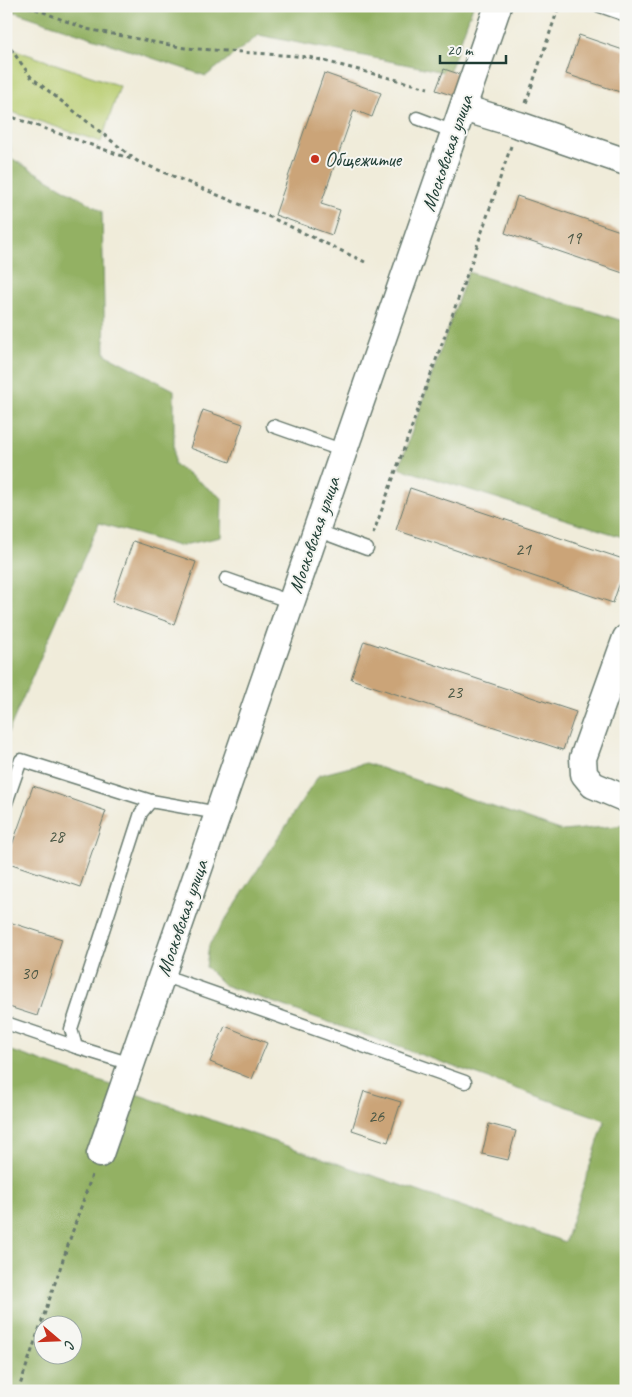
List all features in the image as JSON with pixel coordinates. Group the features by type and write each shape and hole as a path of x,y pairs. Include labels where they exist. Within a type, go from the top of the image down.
{"street":[{"name":"Московская улица","path":"100,1154 498,6"},
{"path":"463,108 626,162"},
{"path":"626,638 582,758 584,774 593,785 626,799"}],"lane":[{"path":"600,6 626,15"},
{"path":"417,118 454,132"},
{"path":"273,426 344,451"},
{"path":"316,530 367,549"},
{"path":"226,579 291,602"},
{"path":"6,803 21,760 151,801 218,812"},
{"path":"76,1047 71,1029 141,813 151,801"},
{"path":"162,975 465,1082"},
{"path":"6,1023 132,1064"}],"path":[{"path":"28,6 86,29 185,48 310,57 428,88"},
{"path":"367,549 474,255 559,6"},
{"path":"6,42 31,77 137,161"},
{"path":"6,115 137,161 270,217 365,262"},
{"path":"18,1391 100,1154"}],"green space":[{"path":"6,6 473,6 449,73 259,35 206,76 6,9"},
{"path":"6,47 120,86 101,142 6,110"},
{"path":"6,127 10,129 11,158 102,211 105,354 174,390 174,464 222,498 221,537 178,546 99,523 6,737"},
{"path":"468,272 626,322 626,538 399,468"},
{"path":"366,763 563,831 626,825 626,1391 6,1391 6,1049 565,1242 605,1120 224,985 206,967 209,945 319,775"}],"building":[{"path":"579,35 626,51 626,94 566,74"},
{"path":"444,69 462,75 454,96 436,90"},
{"name":"Общежитие","path":"324,73 381,93 372,117 354,110 321,204 340,210 332,235 275,215"},
{"path":"517,196 626,233 626,274 505,233"},
{"path":"203,410 243,424 230,462 190,448"},
{"path":"410,488 626,560 613,603 396,530"},
{"path":"133,541 196,562 174,624 112,602"},
{"path":"364,641 576,712 563,750 351,679"},
{"path":"33,786 106,811 80,887 6,862"},
{"path":"6,921 62,939 37,1016 6,1006"},
{"path":"225,1026 267,1043 252,1079 210,1062"},
{"path":"364,1091 401,1102 388,1142 352,1130"},
{"path":"489,1124 516,1131 508,1160 482,1154"}],"place":[{"name":"Общежитие","path":"315,159"}]}
